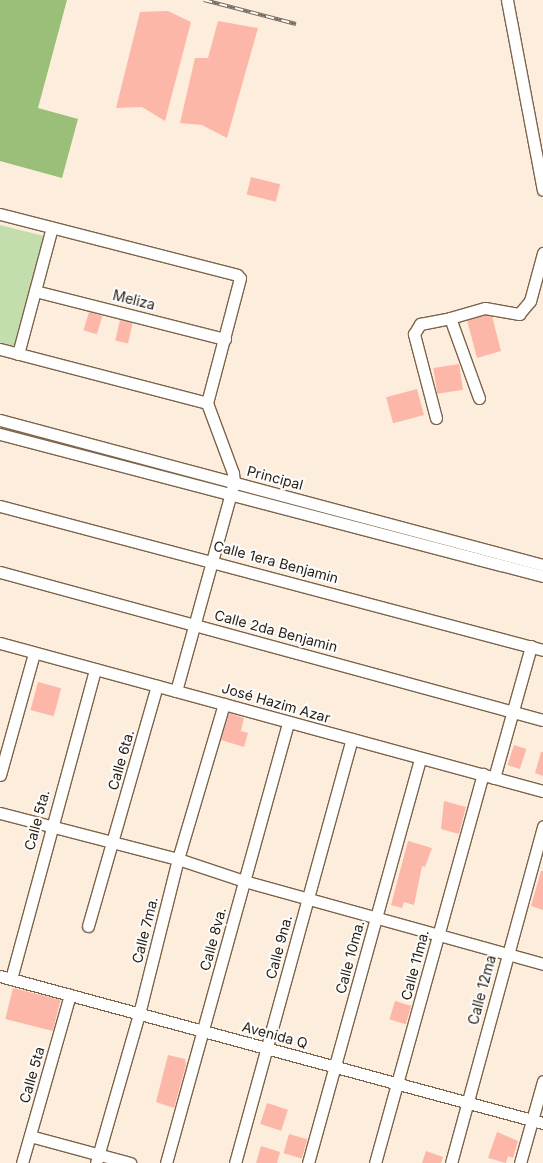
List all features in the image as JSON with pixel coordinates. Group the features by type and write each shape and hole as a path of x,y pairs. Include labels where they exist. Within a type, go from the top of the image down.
{"street":[{"path":"507,0 543,190"},
{"path":"0,214 237,275 241,282 207,403 233,473 234,482 176,691"},
{"path":"18,354 52,227"},
{"path":"436,418 414,334 420,324 450,318 485,308 519,314 530,301 543,253"},
{"name":"Meliza","path":"35,291 225,339"},
{"path":"450,318 480,398"},
{"path":"0,349 207,403"},
{"name":"Principal","path":"0,420 543,565"},
{"name":"Principal","path":"0,434 543,576"},
{"name":"Calle 1era Benjamin","path":"0,506 543,650"},
{"name":"Calle 2da Benjamin","path":"0,572 543,720"},
{"name":"José Hazim Azar","path":"0,643 288,723 483,774 543,792"},
{"path":"494,778 530,646"},
{"path":"0,775 34,653"},
{"name":"Calle 5ta.","path":"5,978 51,826 95,669"},
{"name":"Calle 6ta.","path":"88,926 157,686"},
{"name":"Calle 7ma.","path":"98,1159 139,1014 178,859 224,704"},
{"name":"Calle 8va.","path":"166,1163 204,1032 288,723"},
{"name":"Calle 9na.","path":"235,1163 268,1049 352,740"},
{"name":"Calle 10ma.","path":"308,1163 420,758"},
{"name":"Calle 11ma.","path":"375,1163 483,774"},
{"path":"0,813 178,859 244,881 543,964"},
{"name":"Calle 12ma","path":"451,1163 543,826"},
{"name":"Avenida Q","path":"5,978 538,1122"},
{"name":"Calle 5ta","path":"22,1163 70,995"},
{"path":"520,1163 538,1122 543,1081"},
{"path":"30,1136 98,1159 130,1163"}],"green space":[{"path":"0,0 67,0 38,108 78,119 62,178 0,161"},
{"path":"0,225 44,236 16,347 0,343"}],"building":[{"path":"168,11 191,22 165,121 142,107 116,108 140,12"},
{"path":"218,21 258,28 227,138 202,125 180,123 195,58 208,58"},
{"path":"251,177 280,184 276,202 247,194"},
{"path":"89,312 102,316 97,334 83,330"},
{"path":"486,315 492,316 501,351 477,358 467,320"},
{"path":"120,320 133,323 128,343 115,340"},
{"path":"459,364 463,390 437,394 433,368"},
{"path":"417,389 424,415 393,423 386,397"},
{"path":"38,682 61,688 54,716 30,710"},
{"path":"229,713 244,718 241,731 248,733 244,747 221,740"},
{"path":"514,745 526,749 520,769 508,765"},
{"path":"541,752 543,752 543,776 535,773"},
{"path":"444,801 466,807 459,834 441,829"},
{"path":"408,841 432,848 425,867 422,866 414,905 404,902 402,908 391,905"},
{"path":"541,871 543,871 543,910 531,906"},
{"path":"13,988 61,1000 53,1031 5,1019"},
{"path":"395,1001 411,1006 406,1024 389,1019"},
{"path":"168,1055 185,1059 186,1065 174,1108 156,1102"},
{"path":"267,1103 288,1110 281,1131 260,1124"},
{"path":"497,1132 518,1141 513,1158 508,1156 506,1163 488,1158"},
{"path":"289,1134 307,1139 302,1158 283,1153"},
{"path":"261,1146 280,1152 277,1163 256,1163"},
{"path":"426,1151 443,1157 441,1163 422,1163"}],"railway":[{"path":"204,0 296,24"}]}
